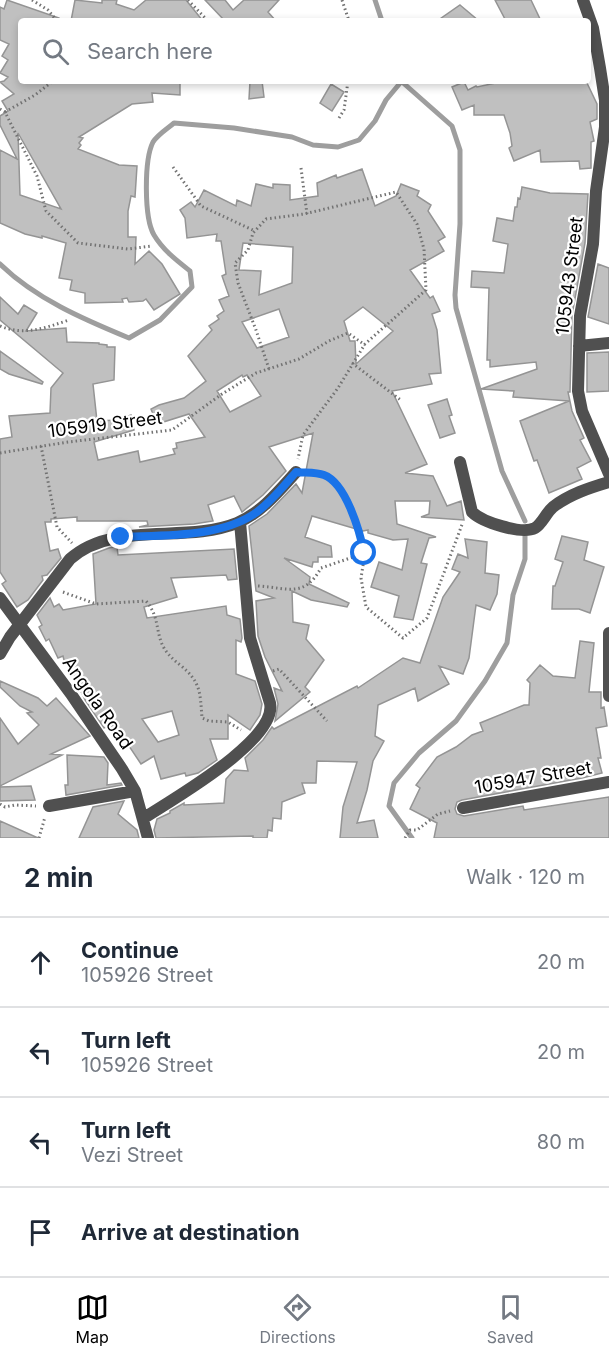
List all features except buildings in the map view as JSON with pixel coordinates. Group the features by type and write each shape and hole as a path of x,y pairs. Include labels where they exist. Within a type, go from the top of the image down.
{"street":[{"name":"105943 Street","path":"583,0 589,18"},
{"name":"105943 Street","path":"591,22 605,100 605,127 596,191 593,244 580,316 578,391 582,411 609,474"},
{"path":"579,346 609,343"},
{"path":"459,462 472,512 492,524 530,530 537,527 551,509 565,499 609,482"},
{"path":"0,654 10,637 49,586 79,551 92,544 121,537 183,534 240,522 277,494 296,472"},
{"path":"144,818 226,764 268,720 270,714 270,703 250,638 240,522"},
{"name":"Angola Road","path":"0,598 71,694 122,769 135,791 148,838"},
{"path":"609,633 609,696"},
{"name":"105947 Street","path":"463,808 609,782"},
{"path":"49,806 135,791"}],"path":[{"path":"32,0 48,10 55,18"},
{"path":"188,0 205,18"},
{"path":"342,0 348,18"},
{"path":"5,112 49,84"},
{"path":"339,118 344,110 348,84"},
{"path":"0,109 5,112 37,176 46,211 78,243 128,249 152,246"},
{"path":"172,167 201,206 255,231"},
{"path":"300,168 307,214"},
{"path":"268,369 238,283 235,263 249,250 255,231 266,219 307,214 396,192 417,224 424,249 426,290 365,345 352,363 338,388 303,435 296,472 326,475 346,496 362,538 364,553 361,578 366,607 403,638 427,618 469,504"},
{"path":"0,326 8,330 32,332 69,320"},
{"name":"105919 Street","path":"0,453 172,430 256,373 299,359 329,341 348,333 365,345"},
{"path":"352,363 402,401"},
{"path":"41,447 57,527 79,551"},
{"path":"245,585 300,589 313,583 321,568 364,553"},
{"path":"49,586 96,604 146,601 154,610 164,648 197,682 202,718 209,721 228,722 252,738"},
{"path":"260,673 279,669 327,721"},
{"path":"0,804 5,807 49,806 39,838"},
{"path":"405,838 410,830 417,830 438,814 463,808"}],"waterway":[{"path":"375,0 381,18"},
{"path":"0,264 45,298 129,338 160,320 192,287 190,271 170,254 154,235 148,216 146,189 148,162 153,142 160,134 174,123 234,128 292,137 313,145 338,147 359,140 375,121 386,100 399,84"},
{"path":"404,84 452,126 460,150 460,224 456,308 502,471 525,521"},
{"path":"412,838 389,806 394,783 419,753 456,721 485,681 507,643 513,595 525,559 525,535"}],"route":[{"path":"121,537 183,534 240,522 277,494 296,472 326,475 346,496 362,538 364,553"}]}
